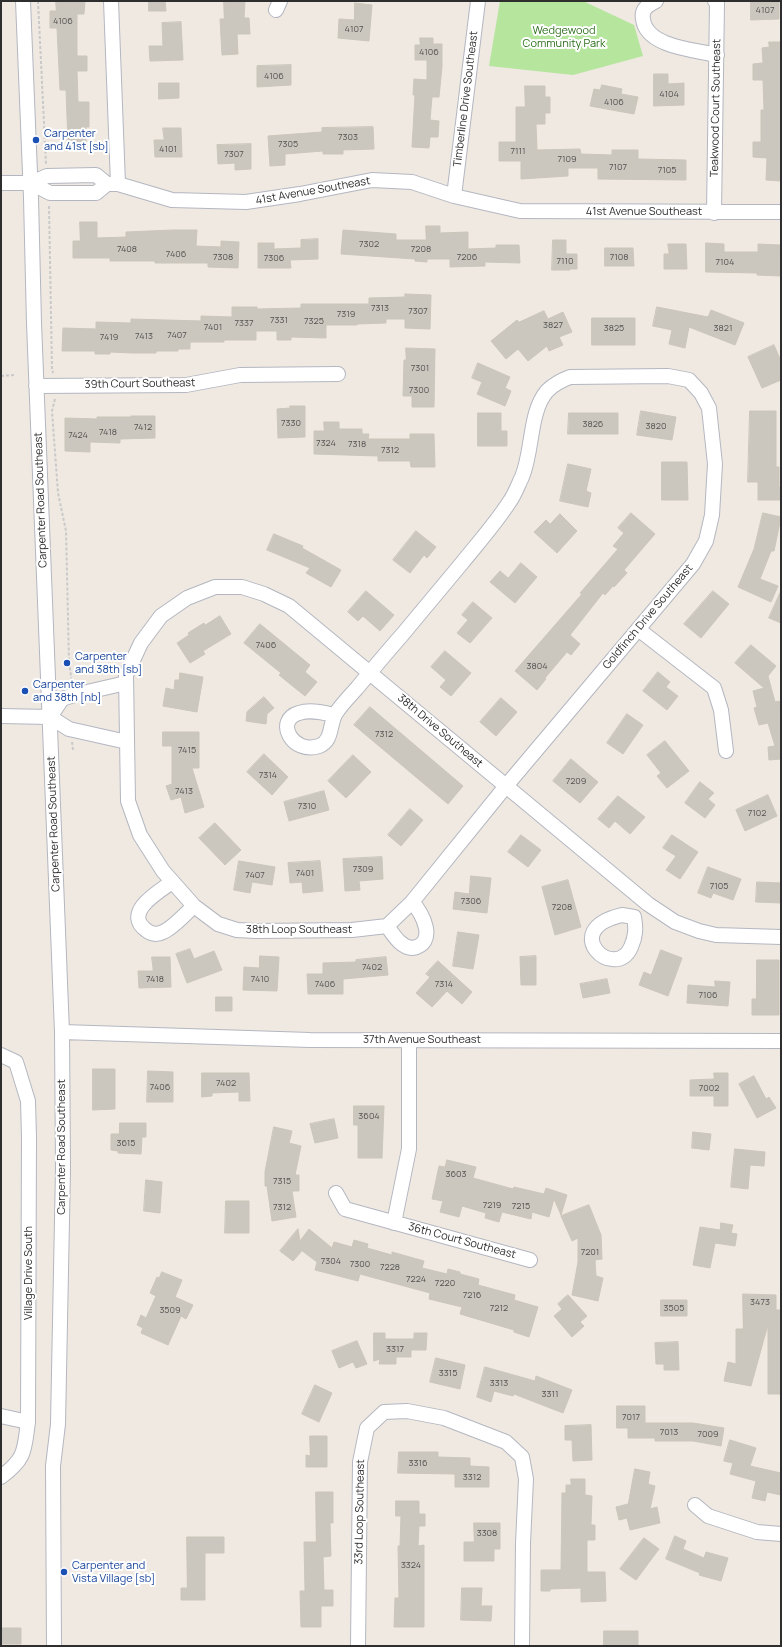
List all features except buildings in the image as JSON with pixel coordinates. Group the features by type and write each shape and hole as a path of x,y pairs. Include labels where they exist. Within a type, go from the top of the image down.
{"street":[{"name":"Carpenter Road Southeast","path":"23,1 31,183 36,386 62,1032 63,1169 58,1417 52,1466 54,1646"},
{"path":"111,1 112,184"},
{"name":"Timberline Drive Southeast","path":"454,196 478,1"},
{"path":"656,1 647,6 643,11 642,18 647,32 657,40 669,44 717,55"},
{"name":"Teakwood Court Southeast","path":"714,213 717,55 716,2"},
{"name":"41st Avenue Southeast","path":"1,183 31,183 47,176 96,175 112,184 172,200 246,202 300,194 372,180 412,182 454,196 520,211 714,213 781,212"},
{"name":"41st Avenue Southeast","path":"31,183 50,193 96,193 112,184"},
{"name":"39th Court Southeast","path":"36,386 186,385 240,375 338,374"},
{"name":"Goldfinch Drive Southeast","path":"335,715 487,532 511,500 525,470 540,402 548,390 558,382 570,377 668,376 689,380 701,393 709,408 715,464 712,515 706,541 693,564 506,786"},
{"name":"38th Drive Southeast","path":"126,742 126,675 141,643 161,616 187,598 215,587 242,587 264,594 290,606 648,904 675,922 699,931 716,935 781,937"},
{"path":"638,629 714,688 721,710 726,751"},
{"path":"50,717 62,699 126,683"},
{"path":"1,716 50,717 69,729 126,742"},
{"name":"38th Loop Southeast","path":"126,742 128,801 140,835 172,882 194,906 218,924 237,930 352,930 387,926"},
{"path":"412,902 420,909 425,919 426,936 420,945 412,948 404,946 387,926 412,902 506,786"},
{"path":"172,882 145,902 140,908 138,915 144,929 150,933 158,934 165,932 194,906"},
{"path":"634,917 648,904"},
{"name":"37th Avenue Southeast","path":"62,1032 310,1040 781,1041"},
{"path":"394,1223 409,1149 409,1040"},
{"name":"Village Drive South","path":"1,1055 16,1062 28,1101 30,1137 28,1422 24,1451 14,1466 1,1477"},
{"name":"36th Court Southeast","path":"336,1193 345,1208 530,1260"},
{"name":"33rd Loop Southeast","path":"358,1646 360,1462 367,1428 384,1412 407,1411 444,1418 506,1442 522,1457 526,1479 523,1543 522,1646"},
{"path":"1,1416 28,1422"},
{"path":"695,1505 708,1516 757,1532 781,1534"}],"path":[{"path":"38,1 47,176"},
{"path":"50,193 52,368 57,386 52,411 58,493 66,531 69,662 72,684"},
{"path":"1,376 14,375"}],"green space":[{"name":"Wedgewood Community Park","path":"500,1 583,1 634,25 643,56 573,75 489,66"}],"place":[{"name":"Carpenter and 41st [sb]","path":"36,140"},
{"name":"Carpenter and 38th [sb]","path":"67,663"},
{"name":"Carpenter and 38th [nb]","path":"25,691"},
{"name":"Carpenter and Vista Village [sb]","path":"64,1572"}]}
